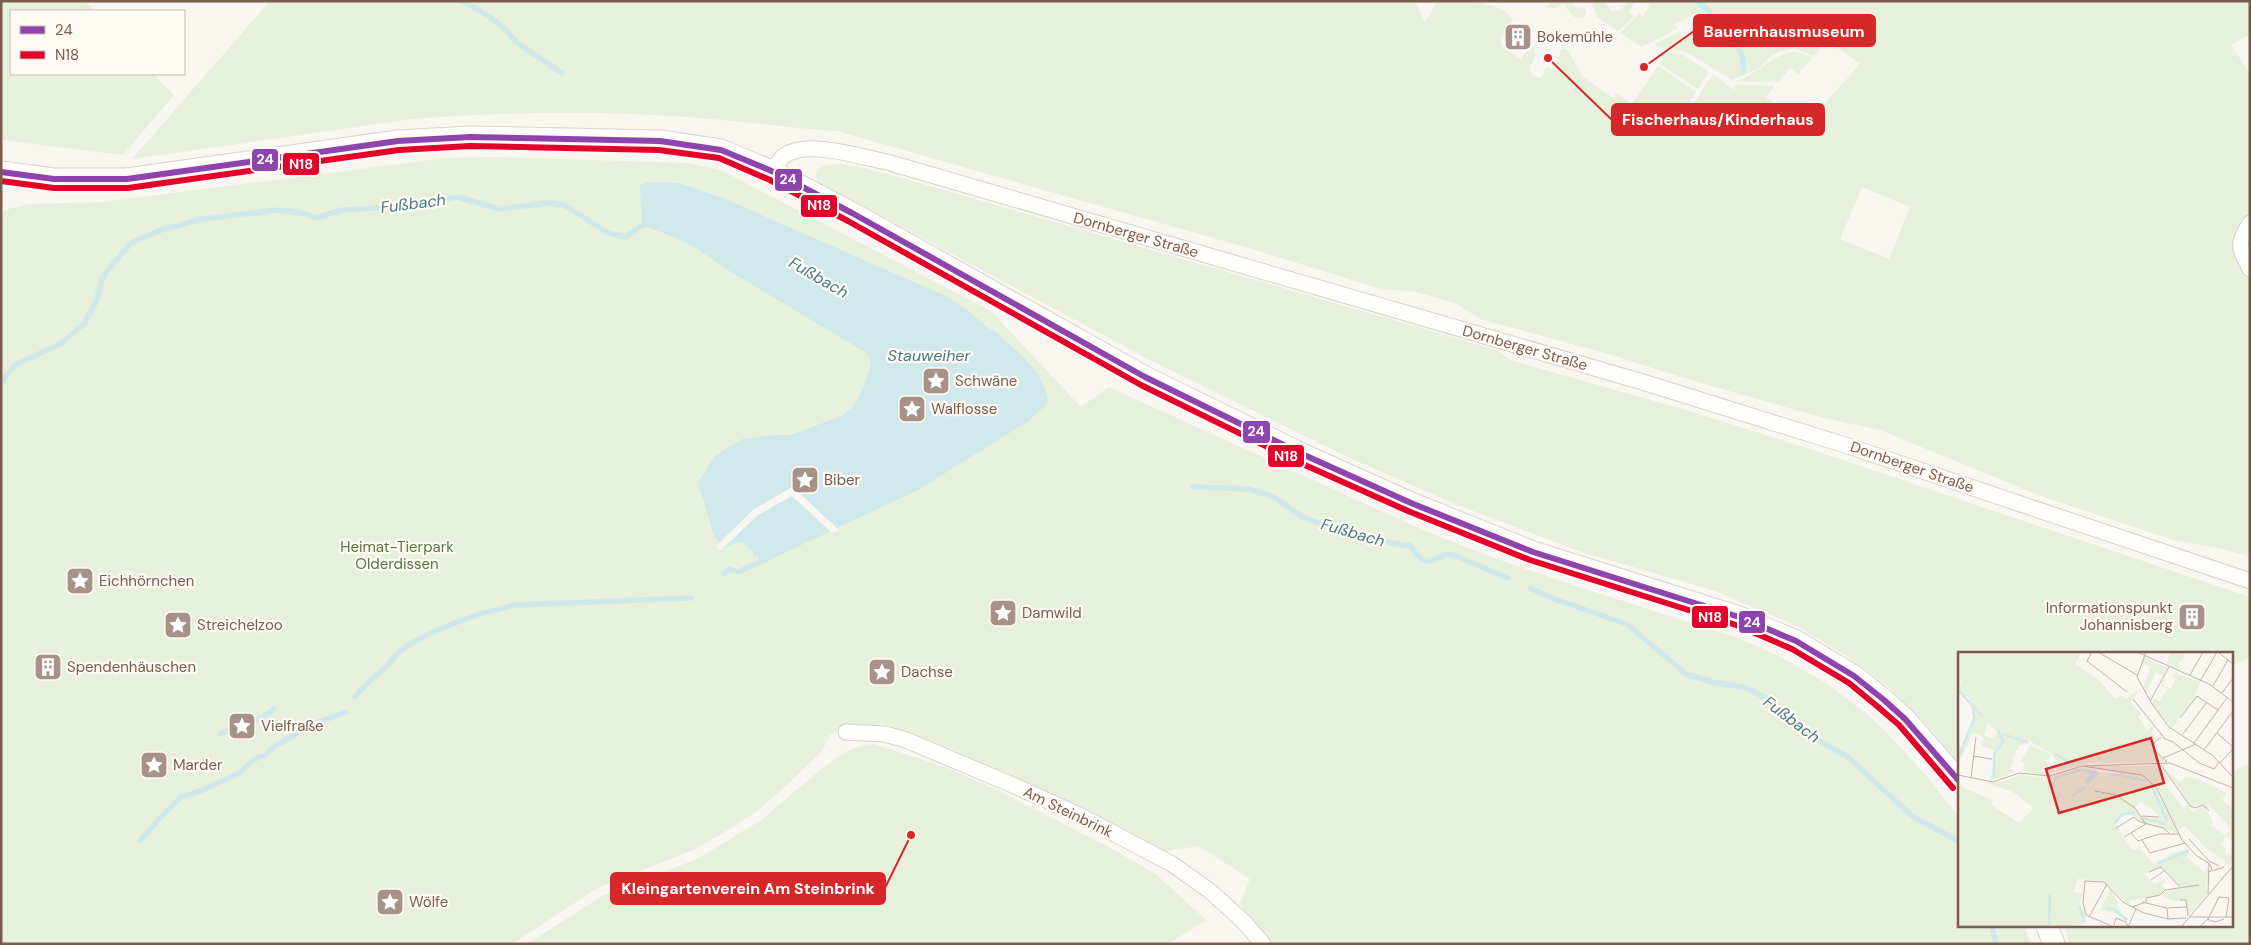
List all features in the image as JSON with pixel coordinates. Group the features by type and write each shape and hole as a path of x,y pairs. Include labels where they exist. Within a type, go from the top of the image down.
{"main road":[{"path":"1,172 54,179 127,179 398,141 470,136 600,138 682,143 721,150 774,172 852,213 1145,377 1310,457 1411,503 1533,552 1739,617 1796,641 1854,676 1884,700 1905,719 1958,780"},
{"path":"2048,928 2054,944"}],"street":[{"name":"Dornberger Straße","path":"774,172 783,156 803,149 824,149 887,162 1664,389 1848,446 2250,581"},
{"path":"2250,223 2241,240 2240,249 2250,269"},
{"name":"Am Steinbrink","path":"846,732 885,734 906,740 1000,779 1077,814 1172,864 1210,891 1244,922 1263,944"}],"green space":[{"path":"1,1 85,1 94,10 10,10 10,75 154,75 174,95 123,155 1,140"},
{"path":"270,1 1415,1 1425,22 1438,1 1469,2 1490,5 1507,13 1513,20 1500,38 1503,48 1520,59 1533,44 1527,53 1536,44 1534,52 1536,53 1530,69 1532,75 1541,78 1546,67 1554,70 1562,48 1568,50 1582,76 1613,98 1616,93 1632,104 1658,66 1696,92 1682,115 1689,120 1694,111 1691,108 1713,74 1735,90 1735,85 1775,86 1766,97 1803,128 1860,64 1827,40 1814,56 1796,49 1780,51 1759,68 1732,80 1684,51 1657,47 1655,44 1679,32 1683,39 1702,29 1695,14 1675,24 1677,29 1642,47 1620,33 1639,14 1643,16 1650,5 1645,1 2250,1 2250,34 2231,45 2250,74 2250,557 2223,549 2173,540 2038,495 1880,430 1824,418 1694,381 1605,353 1480,319 1455,303 1412,291 1381,289 1252,249 837,131 705,118 618,113 480,115 412,119 132,159","holes":["1862,187 1910,207 1889,259 1840,239"]},
{"path":"1552,1 1573,1 1576,8 1584,7 1586,13 1583,18 1574,17 1563,4 1557,8 1546,8"},
{"path":"1604,1 1612,11 1619,11 1628,1 1635,1 1629,12 1634,17 1618,31 1597,17 1592,4"},
{"path":"1660,52 1683,55 1709,72 1698,89 1660,64 1663,60"},
{"path":"1794,52 1813,57 1798,74 1790,68 1778,82 1736,81 1752,74 1777,57"},
{"name":"Heimat-Tierpark Olderdissen","path":"492,157 687,163 721,170 991,311 1081,407 1109,387 1423,530 1497,559 1738,638 1779,656 1826,683 1868,715 1924,773 1958,816 1958,928 2025,928 2031,944 1271,944 1240,904 1250,879 1199,846 1165,851 1051,793 951,749 882,723 874,727 840,729 830,735 822,751 788,784 757,811 733,827 695,849 596,889 512,944 1,944 1,211 28,204 103,202 446,158"},
{"path":"839,164 864,168 930,186 1497,350 1510,360 1686,410 1813,450 2250,597 2250,657 2234,665 2234,652 1958,652 1958,762 1890,688 1845,655 1795,625 1715,591 1579,551 1460,506 1345,456 1148,359 818,182 816,177 817,170 826,165"},
{"path":"874,744 945,767 999,791 1111,848 1157,875 1206,920 1168,944 527,944 604,895 697,859 760,821 824,767 847,751 860,746"},
{"path":"2250,763 2250,944 2070,944 2065,928 2234,928 2234,771"}],"water":[{"name":"Stauweiher","path":"648,182 679,183 723,198 948,297 996,332 1029,363 1042,382 1048,403 1029,421 918,490 761,564 758,556 753,555 752,550 741,542 722,549 713,533 698,482 715,456 742,439 791,435 841,416 854,406 871,367 868,354 731,272 696,248 642,225 640,185"}],"pier":[{"path":"795,485 798,492 839,530 832,533 792,496 758,515 720,551 716,546 753,510"}],"waterway":[{"path":"463,1 490,17 506,30 516,42 562,73"},
{"path":"1697,1 1708,10 1718,26 1740,50 1744,70"},
{"name":"Fußbach","path":"1,382 15,365 60,344 84,324 96,302 103,276 131,243 161,230 202,219 279,210 302,213 316,218 342,210 408,206 458,197 499,209 548,203 564,205 608,233 626,237 642,225 648,225"},
{"name":"Fußbach","path":"1193,487 1249,489 1274,497 1304,518 1364,538 1411,546 1422,560 1430,561 1446,554 1456,556 1508,578"},
{"path":"724,574 729,569 738,572 767,559"},
{"name":"Fußbach","path":"1530,588 1554,599 1627,624 1686,674 1713,682 1747,688 1772,701 1809,735 1848,757 1912,816 1958,841"},
{"path":"355,697 396,655 409,645 438,630 488,612 516,605 691,598"},
{"path":"220,734 261,718 274,709"},
{"path":"140,841 181,797 203,790 239,773 255,759 265,755 275,746 311,725 346,712"},
{"name":"Fußbach","path":"1992,928 1996,944"}],"transit line":[{"name":"24","path":"1,172 54,179 127,179 398,141 470,137 660,141 721,150 774,172 852,213 1145,377 1302,454 1411,503 1533,552 1739,617 1796,641 1854,676 1884,700 1905,719 1958,780"},
{"name":"N18","path":"1,181 54,188 128,188 399,150 470,146 659,150 719,158 770,180 848,221 1141,385 1298,462 1408,511 1530,560 1736,625 1792,649 1849,683 1899,725 1953,788"}],"place":[{"name":"Bokemühle","path":"1518,37"},
{"name":"Fischerhaus/Kinderhaus","path":"1548,58"},
{"name":"Bauernhausmuseum","path":"1644,67"},
{"name":"Schwäne","path":"936,381"},
{"name":"Walflosse","path":"912,409"},
{"name":"Biber","path":"805,480"},
{"name":"Eichhörnchen","path":"80,581"},
{"name":"Damwild","path":"1003,613"},
{"name":"Informationspunkt Johannisberg","path":"2192,617"},
{"name":"Streichelzoo","path":"178,625"},
{"name":"Spendenhäuschen","path":"48,667"},
{"name":"Dachse","path":"882,672"},
{"name":"Vielfraße","path":"242,726"},
{"name":"Marder","path":"154,765"},
{"name":"Kleingartenverein Am Steinbrink","path":"911,835"},
{"name":"Wölfe","path":"390,902"}]}
